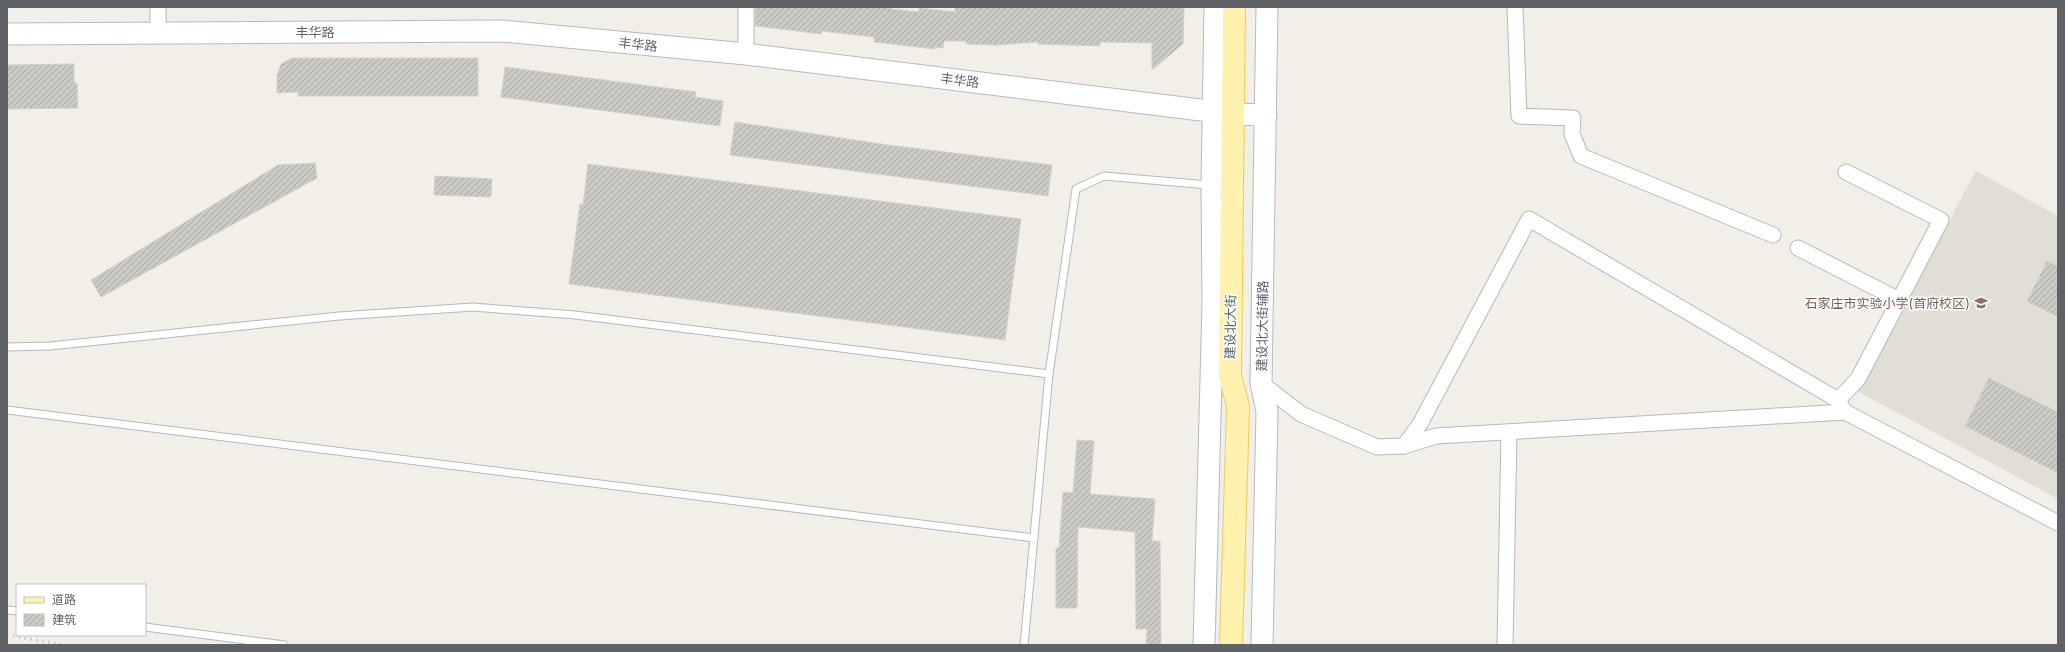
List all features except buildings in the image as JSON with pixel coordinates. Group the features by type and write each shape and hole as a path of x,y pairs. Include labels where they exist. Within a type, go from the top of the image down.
{"main road":[{"name":"建设北大街","path":"1232,645 1238,406 1230,376 1240,114 1234,7"},
{"path":"1240,114 1248,7"}],"street":[{"path":"158,7 158,32"},
{"path":"746,7 746,54"},
{"name":"建设北大街辅路","path":"1216,7 1240,114 1261,383 1267,411 1262,645"},
{"name":"建设北大街辅路","path":"1204,645 1213,304 1212,186 1240,114 1267,7"},
{"path":"1515,7 1519,116 1573,118 1572,134 1581,156 1772,235"},
{"name":"丰华路","path":"7,34 503,31 746,54 1240,114"},
{"path":"1842,406 1858,379 1941,220 1846,172"},
{"path":"1404,446 1420,424 1529,219 1842,406 2058,523"},
{"path":"1798,248 1899,300"},
{"path":"1261,383 1302,414 1377,447 1404,446 1436,436 1509,432 1842,406"},
{"path":"1504,645 1509,432"}],"lane":[{"path":"1024,645 1049,374 1076,189 1104,176 1212,186"},
{"path":"7,347 50,346 339,316 473,306 582,316 1049,374"},
{"path":"7,410 1034,538"},
{"path":"146,627 284,645"}],"shaded area":[{"name":"石家庄市实验小学(首府校区)","path":"1976,171 2058,216 2058,499 1857,391"}],"railway":[{"path":"7,635 66,645"}],"place":[{"name":"石家庄市实验小学(首府校区)","path":"1981,303"}]}
